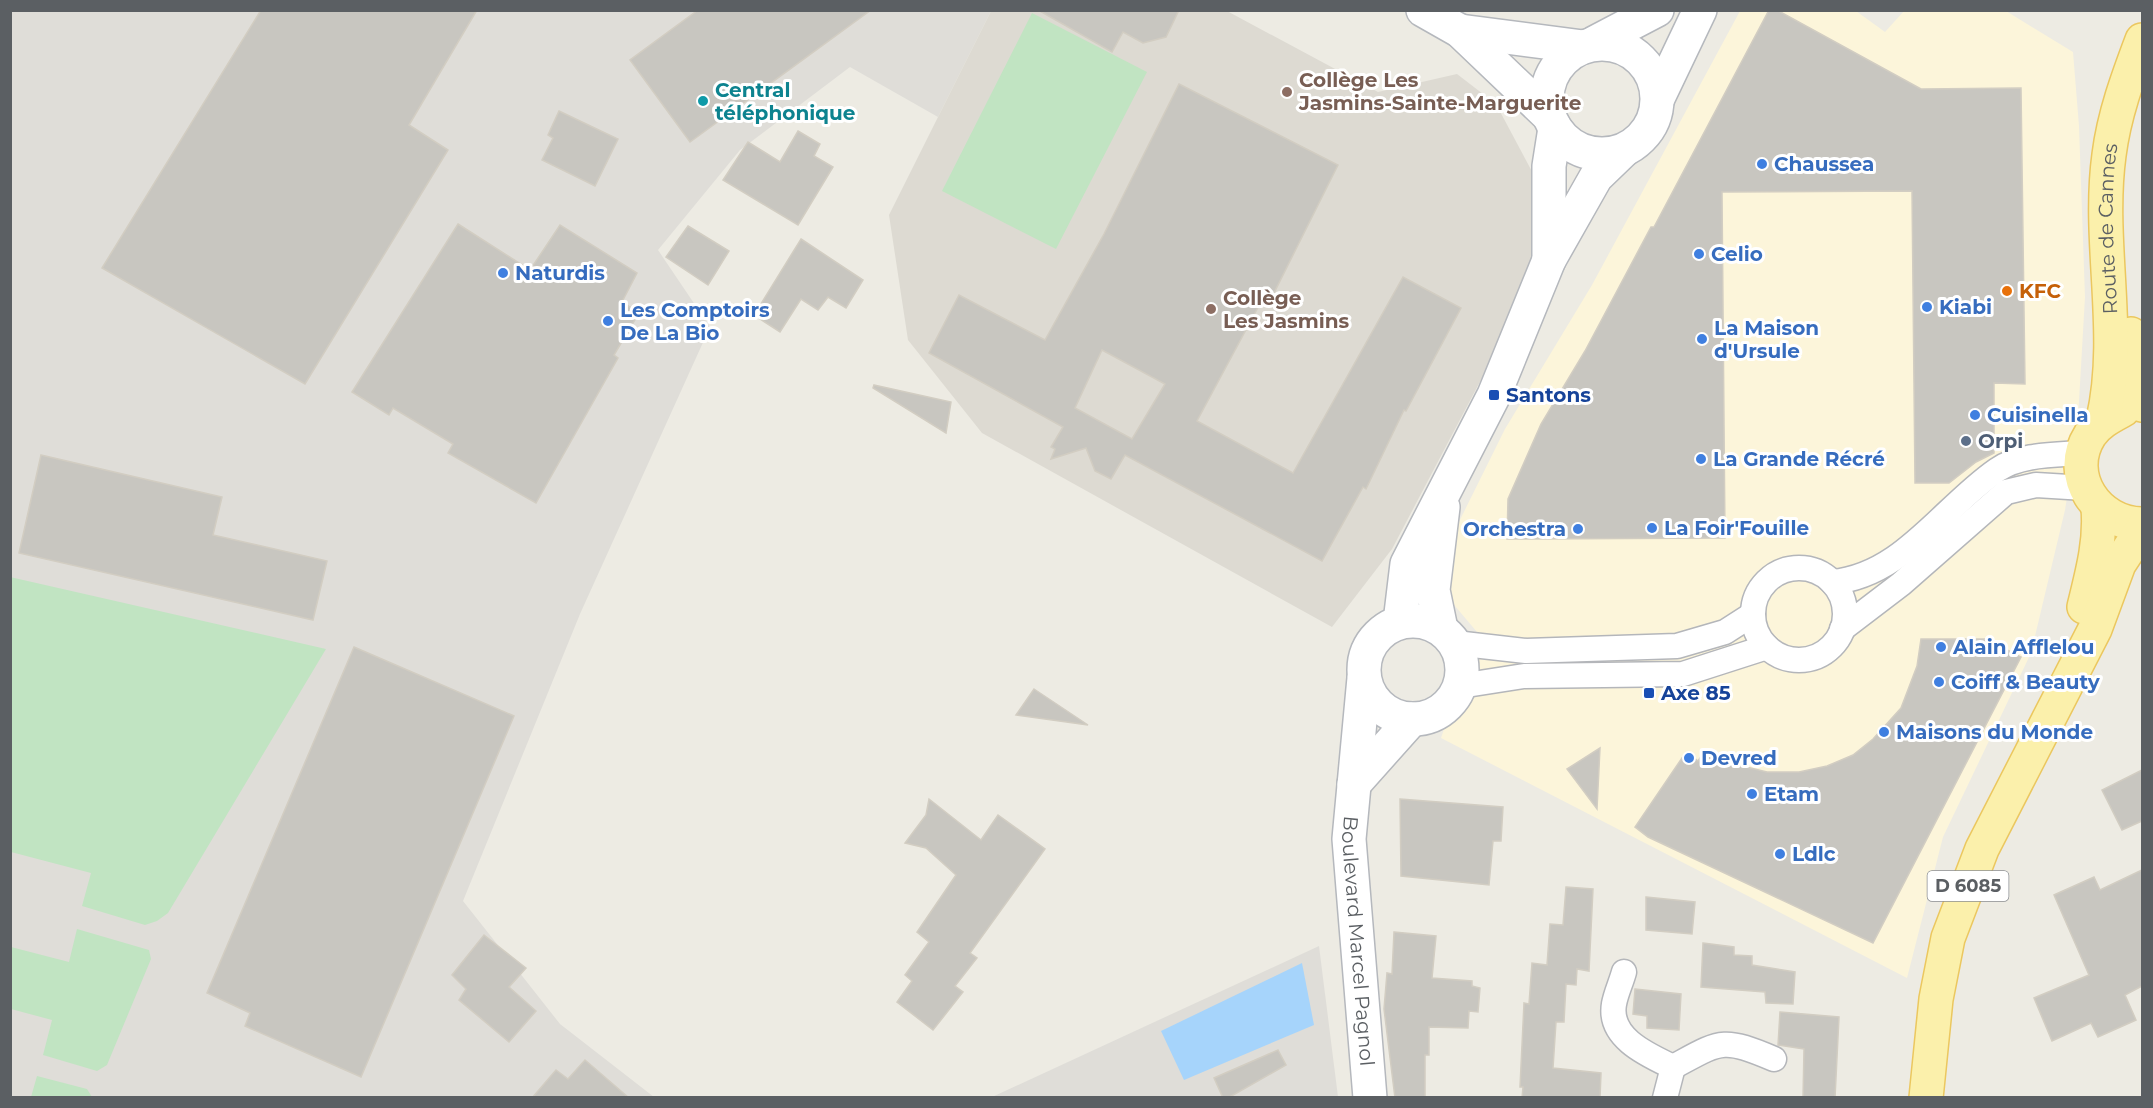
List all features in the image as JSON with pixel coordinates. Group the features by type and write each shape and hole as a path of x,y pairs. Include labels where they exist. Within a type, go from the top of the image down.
{"main road":[{"name":"Route de Cannes","path":"2103,420 2111,374 2107,231 2109,155 2124,88 2142,40"},
{"name":"Route de Cannes","path":"2142,94 2130,160 2126,231 2132,371 2142,407"},
{"path":"2142,407 2124,410 2103,420 2090,435 2082,453 2081,468 2091,498 2115,519 2130,524 2142,524"},
{"name":"D 6085","path":"2062,690 2096,555 2100,527 2091,498"},
{"name":"D 6085","path":"1930,1092 1936,999 1948,938 1982,849 2095,629 2119,564 2142,529"}],"street":[{"path":"1424,10 1460,31 1577,149 1593,154 1608,155 1623,151"},
{"path":"1549,260 1549,166 1552,122 1546,100 1549,83 1556,68 1568,56 1658,10"},
{"path":"1658,98 1700,10"},
{"path":"1400,622 1407,564 1494,395 1549,260 1596,177 1649,130 1656,115 1658,98 1655,81 1647,66 1635,54 1620,46 1588,45 1460,31"},
{"path":"1832,582 1852,580 1887,565 1998,469 2031,457 2082,453"},
{"path":"1842,629 1844,604 1832,582 1811,570 1799,568 1777,573 1764,585 1755,598 1753,614 1756,632 1767,647 1778,656 1804,660 1828,650 1842,629 1901,584 2006,492 2036,485 2091,498"},
{"path":"1445,494 1433,590 1448,636 1462,668 1460,686 1443,709 1428,717 1412,719 1395,716 1381,707 1370,694 1364,678 1364,663 1368,649 1387,627 1400,622 1428,622 1448,636 1526,651 1677,646 1725,632 1753,614"},
{"path":"1460,686 1524,676 1683,674 1767,647"},
{"name":"Boulevard Marcel Pagnol","path":"1364,678 1349,839 1370,1098"},
{"path":"1354,784 1412,719"},
{"path":"1624,972 1614,1006 1618,1029 1642,1052 1673,1067"},
{"path":"1665,1098 1673,1067 1715,1045 1740,1045 1774,1059"}],"shaded area":[{"path":"11,10 991,11 938,117 850,67 740,150 658,250 710,327 580,614 463,901 560,1024 654,1097 11,1097"},
{"name":"Collège Les Jasmins","path":"991,11 1227,11 1378,92 1457,74 1496,104 1537,181 1535,277 1392,549 1332,627 982,433 908,340 889,215"},
{"name":"Axe 85","path":"1740,11 1856,11 1885,32 1904,11 2006,11 2073,52 2079,126 2085,297 2077,436 2065,510 2031,653 1943,837 1907,978 1441,738 1477,632 1444,593 1451,538 1505,429 1592,285"},
{"path":"1319,946 1338,1097 992,1097"}],"green space":[{"path":"1032,13 1147,72 1056,249 942,191"},
{"path":"10,577 326,649 168,913 157,921 145,925 82,906 91,873 11,852"},
{"path":"77,929 149,950 151,959 107,1065 97,1071 43,1055 52,1020 11,1009 11,947 69,962"},
{"path":"37,1076 87,1089 92,1097 31,1097"}],"water":[{"path":"1302,963 1314,1025 1184,1080 1161,1031"}],"building":[{"path":"261,10 477,10 409,125 448,150 305,384 102,268"},
{"name":"Central téléphonique","path":"698,10 871,10 690,142 630,60"},
{"path":"1038,10 1179,10 1166,37 1143,43 1123,32 1112,52"},
{"path":"1769,10 1777,10 1921,89 2021,88 2025,384 1994,383 1994,453 1976,462 1949,483 1915,483 1912,191 1722,192 1725,538 1507,539 1508,499 1541,424 1585,351 1651,227 1654,227"},
{"path":"1179,84 1338,165 1269,303 1262,300 1197,421 1293,473 1403,277 1461,308 1406,411 1404,410 1366,489 1363,487 1322,561 1125,455 1111,479 1095,471 1086,448 1051,459 1055,449 1051,447 1063,427 929,353 959,295 1045,340 1104,234","holes":["1102,350 1165,384 1132,439 1075,408"]},
{"path":"559,111 618,139 595,186 542,160 553,138 548,135"},
{"path":"798,131 820,144 814,156 833,167 798,225 723,180 748,142 780,162"},
{"path":"458,224 530,270 560,225 637,273 622,302 639,313 614,355 618,358 536,503 448,453 453,444 393,408 389,415 352,392"},
{"path":"688,226 729,251 708,285 666,257"},
{"path":"801,239 863,280 846,308 828,297 818,310 801,299 780,332 754,315"},
{"path":"874,385 951,402 946,433 873,388"},
{"path":"41,455 222,497 213,535 327,561 313,620 19,553"},
{"path":"1921,639 1986,639 2021,657 1873,943 1648,837 1635,827 1682,758 1688,761 1692,756 1698,761 1706,749 1734,764 1767,772 1799,772 1827,766 1853,755 1873,739 1901,708 1917,666"},
{"path":"354,647 514,716 361,1077 245,1026 250,1013 207,993"},
{"path":"1034,689 1088,725 1016,715"},
{"path":"1600,748 1597,809 1567,769"},
{"path":"2142,770 2142,821 2122,830 2102,790"},
{"path":"929,799 981,840 998,815 1045,849 970,953 977,958 955,986 963,992 933,1030 897,1002 912,981 905,975 929,942 917,932 956,875 926,848 905,843 926,815"},
{"path":"1400,799 1503,807 1501,841 1493,841 1489,885 1401,876"},
{"path":"2142,870 2142,986 2125,995 2136,1020 2098,1037 2091,1023 2052,1041 2034,998 2089,975 2054,895 2094,877 2100,890"},
{"path":"1566,887 1593,889 1589,971 1577,969 1576,985 1566,984 1564,1022 1556,1022 1553,1068 1601,1073 1600,1098 1522,1098 1523,1087 1520,1087 1524,1003 1529,1004 1532,963 1547,965 1550,924 1563,925"},
{"path":"1646,897 1695,902 1692,934 1646,930"},
{"path":"1394,932 1436,936 1432,978 1472,981 1472,986 1480,988 1478,1012 1469,1011 1468,1028 1429,1027 1429,1055 1425,1055 1425,1098 1395,1098 1384,1009 1387,973 1392,974"},
{"path":"484,935 526,968 509,987 536,1011 509,1042 459,1000 466,989 452,975"},
{"path":"1703,943 1734,947 1734,955 1752,956 1752,965 1795,972 1793,1004 1766,1003 1765,992 1701,987"},
{"path":"1635,989 1681,994 1679,1030 1647,1028 1647,1016 1633,1014"},
{"path":"1780,1012 1839,1017 1835,1098 1803,1098 1804,1049 1778,1045"},
{"path":"1278,1050 1286,1065 1228,1098 1223,1098 1214,1078"},
{"path":"585,1060 629,1098 532,1098 556,1070 568,1079"}],"place":[{"name":"Collège Les Jasmins-Sainte-Marguerite","path":"1287,92"},
{"name":"Central téléphonique","path":"703,101"},
{"name":"Chaussea","path":"1762,164"},
{"name":"Celio","path":"1699,254"},
{"name":"Naturdis","path":"503,273"},
{"name":"KFC","path":"2007,291"},
{"name":"Kiabi","path":"1927,307"},
{"name":"Collège Les Jasmins","path":"1211,309"},
{"name":"Les Comptoirs De La Bio","path":"608,321"},
{"name":"La Maison d'Ursule","path":"1702,339"},
{"name":"Santons","path":"1494,395"},
{"name":"Cuisinella","path":"1975,415"},
{"name":"Orpi","path":"1966,441"},
{"name":"La Grande Récré","path":"1701,459"},
{"name":"La Foir'Fouille","path":"1652,528"},
{"name":"Orchestra","path":"1578,529"},
{"name":"Alain Afflelou","path":"1941,647"},
{"name":"Coiff & Beauty","path":"1939,682"},
{"name":"Axe 85","path":"1649,693"},
{"name":"Maisons du Monde","path":"1884,732"},
{"name":"Devred","path":"1689,758"},
{"name":"Etam","path":"1752,794"},
{"name":"Ldlc","path":"1780,854"}]}
